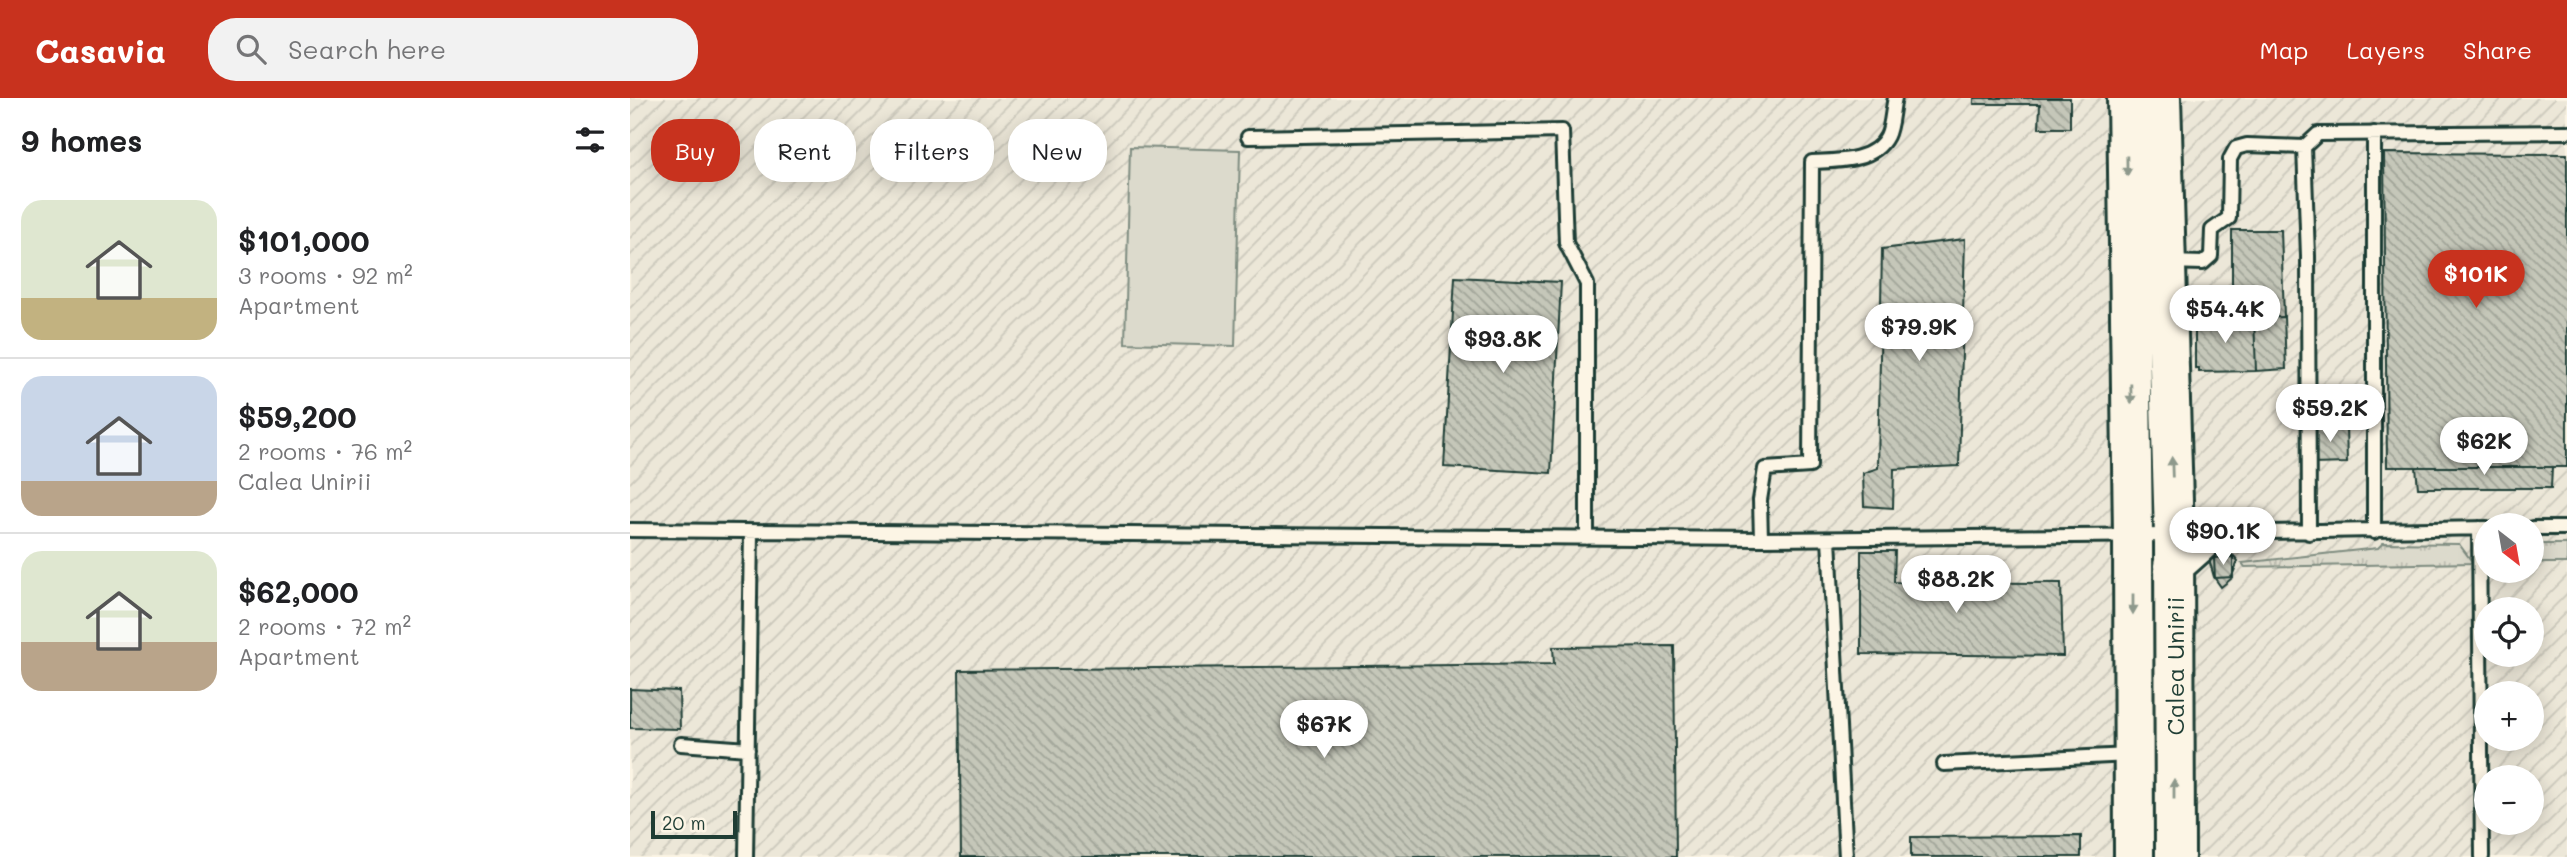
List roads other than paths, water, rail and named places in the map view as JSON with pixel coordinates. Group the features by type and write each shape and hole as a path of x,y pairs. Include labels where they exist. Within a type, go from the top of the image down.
{"main road":[{"name":"Calea Unirii","path":"2127,98 2134,857"},
{"name":"Calea Unirii","path":"2161,98 2165,262 2186,545 2175,857"}],"lane":[{"path":"1761,539 1760,500 1765,469 1810,466 1812,162 1842,161 1871,153 1887,136 1895,98"},
{"path":"1248,137 1562,131 1566,243 1587,284 1587,538"},
{"path":"2165,262 2203,263 2211,256 2212,230 2229,218 2230,159 2236,148 2247,145 2304,147 2318,134 2567,132"},
{"path":"2374,133 2374,532"},
{"path":"2304,147 2308,256 2309,533"},
{"path":"630,530 1829,540 2133,536 2186,545 2309,533 2474,528"},
{"path":"2544,528 2567,528"},
{"path":"746,857 751,533"},
{"path":"1829,540 1846,857"},
{"path":"2482,857 2483,583"},
{"path":"681,744 748,749"},
{"path":"1944,764 2134,754"}]}
